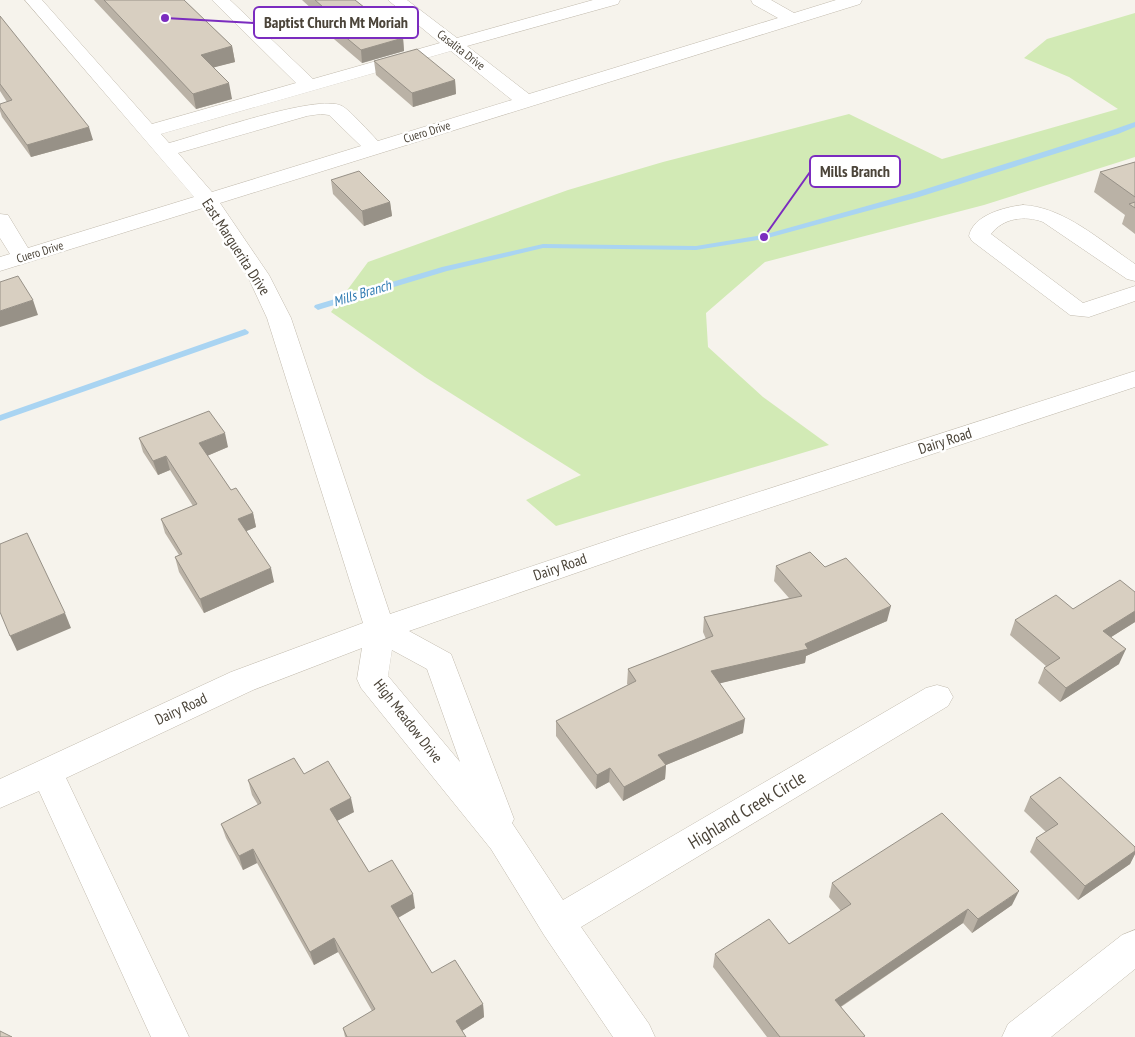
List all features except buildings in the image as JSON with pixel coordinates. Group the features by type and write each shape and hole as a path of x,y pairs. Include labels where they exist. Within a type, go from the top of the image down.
{"street":[{"name":"East Marguerita Drive","path":"33,0 208,200 258,275 279,318 380,629"},
{"path":"220,0 309,85"},
{"name":"Casalita Drive","path":"396,0 526,101"},
{"path":"148,131 612,0"},
{"path":"759,0 792,19"},
{"name":"Cuero Drive","path":"0,264 854,0"},
{"path":"165,151 305,110 321,108 335,110 374,148"},
{"path":"1135,274 1050,216 1035,211 1020,210 990,223 981,230 980,236 1078,310 1089,310 1135,293"},
{"path":"0,220 23,257"},
{"name":"Dairy Road","path":"0,794 242,681 380,629 632,543 1135,379"},
{"name":"High Meadow Drive","path":"504,838 440,662 380,629 372,679 504,838 557,923 636,1037"},
{"name":"Highland Creek Circle","path":"557,923 937,697"},
{"path":"47,772 170,1037"},
{"path":"1021,1037 1135,948"}],"green space":[{"path":"1135,13 1135,157 984,205 765,262 706,313 708,347 763,397 829,445 556,526 526,500 581,475 425,377 331,312 368,262 568,190 663,162 849,114 942,159 1118,109 1069,77 1024,58 1047,39"}],"waterway":[{"name":"Mills Branch","path":"318,307 445,269 543,246 696,248 764,237 916,195 1135,124"},
{"name":"Mills Branch","path":"0,418 245,332"}],"place":[{"name":"Baptist Church Mt Moriah","path":"165,18"},
{"name":"Mills Branch","path":"764,237"}]}
